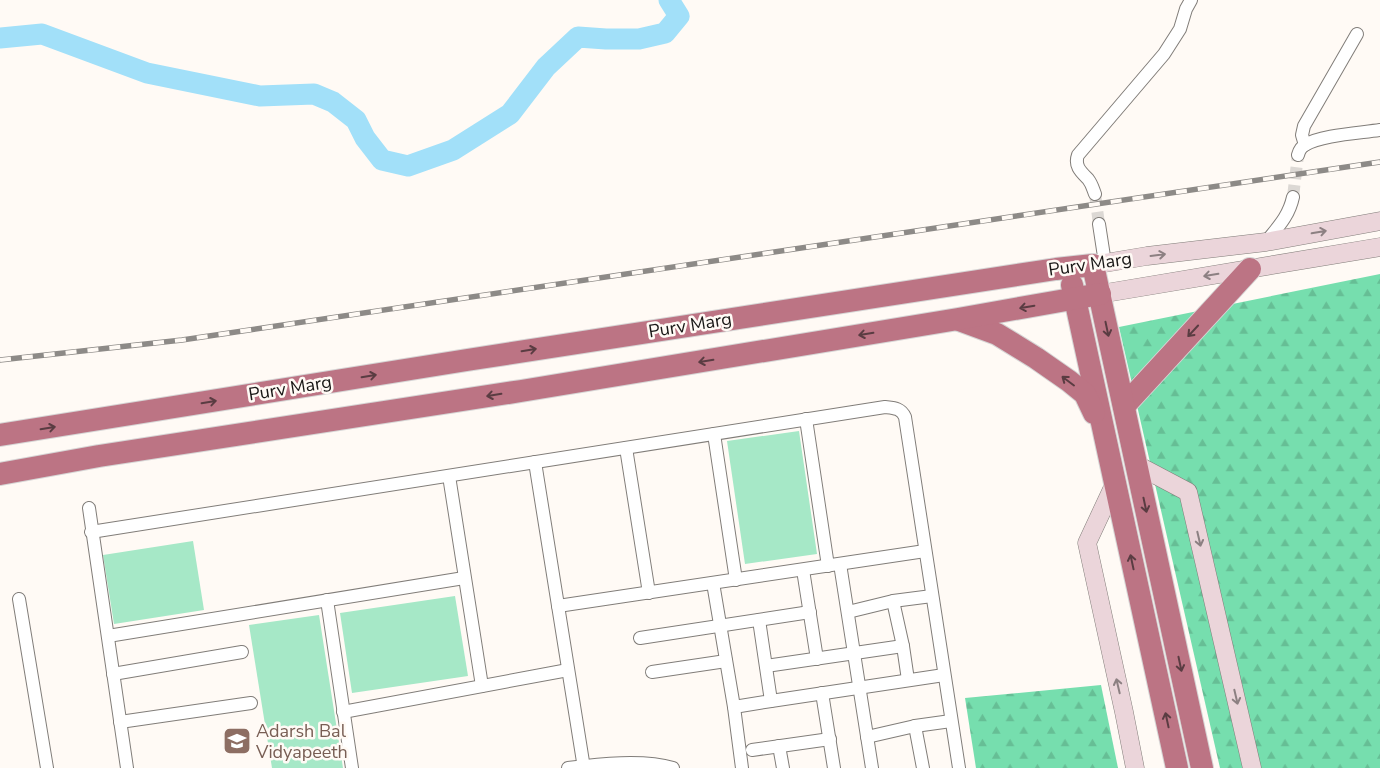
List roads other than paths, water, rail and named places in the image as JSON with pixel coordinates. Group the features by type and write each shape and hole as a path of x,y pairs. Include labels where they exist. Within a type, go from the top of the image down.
{"highway":[{"name":"Purv Marg","path":"0,435 467,360 1099,264"},
{"path":"1099,264 1100,294 1202,768"},
{"path":"1068,268 1177,768"},
{"path":"1124,406 1250,269"},
{"name":"Purv Marg","path":"0,474 99,456 522,391 958,320 1100,294"},
{"path":"958,320 997,334 1069,381 1085,394 1104,434"}],"street":[{"path":"1095,194 1093,186 1077,166 1076,158 1164,54 1180,29 1191,0"},
{"path":"1357,34 1304,126 1301,150 1325,138 1380,130"},
{"path":"1266,242 1286,216 1294,197"},
{"name":"Purv Marg","path":"1099,264 1147,256 1266,242 1380,221"},
{"path":"1099,224 1099,264"},
{"name":"Purv Marg","path":"1100,294 1380,247"},
{"path":"91,532 885,406 899,409 905,417 959,768"},
{"path":"806,419 834,565 848,612 872,768"},
{"path":"714,434 736,580"},
{"path":"626,448 649,593"},
{"path":"535,462 584,767"},
{"path":"1137,466 1188,492 1252,768"},
{"path":"449,476 482,686"},
{"path":"1115,483 1087,543 1136,768"},
{"path":"89,508 127,768"},
{"path":"558,606 925,551"},
{"path":"803,570 817,659"},
{"path":"108,636 464,578"},
{"path":"713,583 742,768"},
{"path":"848,612 893,601 932,596"},
{"path":"19,599 47,768"},
{"path":"327,600 352,768"},
{"path":"893,601 908,680"},
{"path":"640,638 810,612"},
{"path":"759,620 771,701"},
{"path":"766,666 903,646"},
{"path":"113,674 242,652"},
{"path":"652,672 726,661"},
{"path":"343,712 568,670"},
{"path":"734,708 944,675"},
{"path":"822,693 834,768"},
{"path":"120,722 251,703"},
{"path":"867,737 915,726 951,721"},
{"path":"915,726 923,768"},
{"path":"752,750 830,739"},
{"path":"779,746 782,768"},
{"path":"568,768 646,762 672,768"}],"waterway":[{"path":"0,38 42,34 147,73 260,96 314,94 333,102 356,120 365,138 382,160 408,166 453,150 510,114 546,67 578,37 639,39 665,33 679,16 669,0"}],"tunnel":[{"path":"1293,197 1298,155"},
{"path":"1095,194 1099,224"}],"railway":[{"path":"0,360 182,340 1380,162"}],"place":[{"name":"Adarsh Bal Vidyapeeth","path":"237,741"}]}
